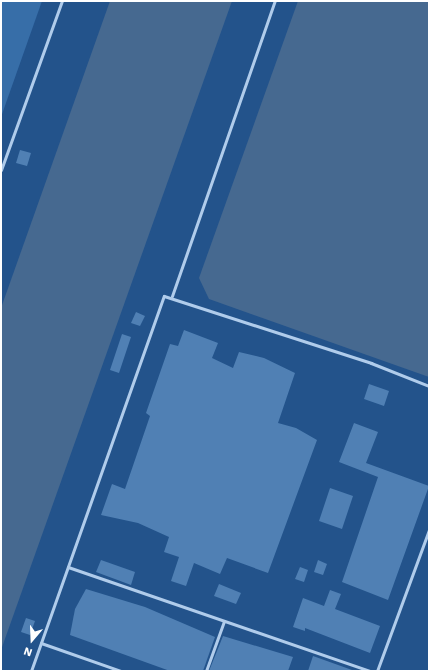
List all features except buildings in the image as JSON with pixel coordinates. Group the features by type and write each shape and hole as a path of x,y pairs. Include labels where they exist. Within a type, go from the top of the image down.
{"lane":[{"path":"1,170 62,1"},
{"path":"172,296 276,1"},
{"path":"31,671 159,304 164,296 172,296 429,386"},
{"path":"378,671 429,530"},
{"path":"68,567 370,671"},
{"path":"206,671 224,621"},
{"path":"41,643 121,671"}],"shaded area":[{"path":"1,1 42,1 1,117"},
{"path":"110,1 232,1 1,650 1,308"},
{"path":"298,1 429,1 429,377 209,299 199,278"}]}
